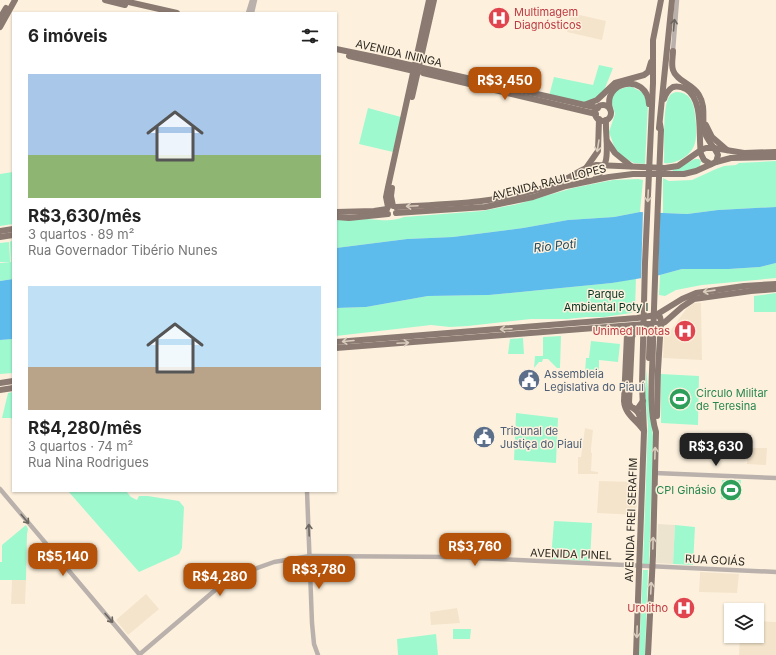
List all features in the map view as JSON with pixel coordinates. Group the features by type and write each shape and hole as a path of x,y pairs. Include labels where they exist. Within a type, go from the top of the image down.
{"main road":[{"path":"0,18 10,0"},
{"path":"0,27 15,0"},
{"path":"105,0 155,12"},
{"path":"120,0 173,12"},
{"path":"417,69 429,0"},
{"path":"391,209 391,188 434,0"},
{"path":"581,105 594,102 615,83 639,77 648,72 650,68 661,0"},
{"path":"661,112 672,0"},
{"path":"651,129 654,40"},
{"name":"AVENIDA ININGA","path":"337,49 375,57 417,69 600,113"},
{"path":"664,77 673,51"},
{"path":"661,112 665,95 668,90 676,86 683,87 690,91 694,97 698,110 701,150 704,160 714,163 718,155 704,131 702,101 699,94 693,87 676,75 673,71 673,51"},
{"name":"AVENIDA ININGA","path":"337,53 581,105 600,113"},
{"path":"600,113 611,115 609,96 616,88 628,83 636,84 646,92 649,98 651,129"},
{"path":"600,113 607,141 607,152 605,165 602,172 591,181 585,176 585,168 592,161 598,151 600,113 606,92"},
{"path":"600,113 606,106 610,109"},
{"name":"AVENIDA FREI SERAFIM","path":"648,655 653,566 656,432 654,425 651,386 661,112"},
{"path":"704,118 712,137 729,151"},
{"name":"AVENIDA FREI SERAFIM","path":"636,655 644,431 642,385 645,263 651,129"},
{"path":"682,163 695,149 700,129"},
{"path":"607,141 615,153 632,167"},
{"name":"AVENIDA RAUL LOPES","path":"337,212 374,211 484,202 539,189 563,181 585,168 605,165 665,168 678,166 701,150 714,148 744,153 776,152"},
{"name":"AVENIDA RAUL LOPES","path":"337,217 349,218 391,209 467,209 503,204 533,197 566,186 591,181 633,174 684,174 731,158 776,157"},
{"path":"0,231 12,230"},
{"path":"0,236 12,235"},
{"path":"536,330 656,315 682,299 696,293 744,286 776,284"},
{"path":"337,342 371,342 536,330 661,324 694,299 776,289"},
{"path":"656,315 660,318 661,324 656,432"},
{"path":"644,431 632,418 624,404 629,344 635,330 646,324"},
{"path":"602,328 625,330 629,344 629,403 636,410"},
{"path":"337,348 371,342"},
{"path":"0,383 12,381"},
{"path":"0,390 12,388"},
{"path":"632,418 643,401"}],"street":[{"path":"248,12 252,0"},
{"path":"252,12 255,0"},
{"path":"673,51 677,0"},
{"path":"655,473 776,478"},
{"path":"0,489 140,655"},
{"path":"307,492 313,631 314,644 318,655"},
{"name":"AVENIDA PINEL","path":"140,655 220,586 235,576 274,562 310,556 454,557 653,566"},
{"name":"RUA GOIÁS","path":"653,566 776,572"}],"shaded area":[{"path":"571,13 606,21 602,40 567,32"},
{"name":"Unimed Ilhotas","path":"694,303 701,303 702,360 663,358 664,333 671,330 687,308"},
{"path":"585,428 593,430 591,471 598,472 598,474 578,474 578,457 581,457"},
{"path":"748,448 767,448 766,465 747,464"},
{"path":"599,481 638,482 636,515 597,513"},
{"path":"658,524 675,525 673,564 656,563"},
{"path":"700,572 739,574 737,593 699,592"},
{"path":"12,579 26,580 25,604 11,604"},
{"path":"146,594 159,609 128,635 116,620"},
{"path":"457,608 460,623 431,625 430,612"},
{"path":"764,621 776,622 776,655 739,655 740,643 764,643"}],"green space":[{"path":"599,65 613,68 603,93 587,103 549,96 554,77 593,85"},
{"path":"632,87 642,92 648,103 645,164 634,163 619,154 614,146 609,132 615,114 611,100 617,90"},
{"path":"676,92 687,95 690,98 696,119 696,141 692,150 682,159 673,163 664,163 665,110 669,96"},
{"path":"368,108 401,117 393,152 359,144"},
{"path":"695,159 699,159 701,161 700,166 688,171 672,172 673,170"},
{"path":"776,161 776,207 718,210 687,214 663,213 663,178 669,181 692,180 724,166 736,165 739,163"},
{"path":"12,172 12,224 0,226 0,174"},
{"path":"613,180 643,180 640,212 614,217 568,220 523,228 453,237 407,239 337,248 337,220 391,220 404,217 482,211 518,204 573,188"},
{"path":"12,241 12,279 0,281 0,263 11,262 10,242"},
{"path":"9,242 10,262 0,262 0,243"},
{"path":"776,263 776,278 702,285 676,290 665,296 659,295 660,275 682,269 729,269 760,267"},
{"name":"Parque Ambiental Poty I","path":"636,278 635,309 631,313 604,317 531,319 468,326 450,327 431,325 337,336 337,308 366,307 428,296 489,295 612,283"},
{"path":"776,293 776,312 754,312 754,296"},
{"path":"561,336 560,368 557,368 548,359 543,359 542,362 539,362 534,368 535,356 543,356 543,337"},
{"path":"523,338 524,354 508,354 510,339"},
{"path":"12,339 12,373 0,374 0,340"},
{"path":"591,341 620,344 618,362 599,360 599,373 585,373 586,358 589,358"},
{"path":"646,369 653,437 649,564 643,564 648,425 645,394"},
{"name":"Circulo Militar de Teresina","path":"661,374 699,376 698,425 661,423"},
{"path":"12,392 12,419 2,418 8,393"},
{"path":"516,413 558,418 556,463 514,460"},
{"name":"CPI Ginásio","path":"722,480 741,480 740,500 721,499"},
{"path":"69,492 127,492 131,497 137,500 139,496 148,496 179,501 184,507 182,548 179,554 139,572"},
{"path":"554,521 592,523 590,561 551,559"},
{"path":"26,525 28,529 26,580 0,580 2,545"},
{"path":"675,525 695,527 693,565 673,564"},
{"path":"643,570 648,570 645,655 639,655"},
{"path":"453,629 471,629 470,639 453,639"},
{"path":"436,634 438,655 398,655 397,639"}],"water":[{"name":"Rio Poti","path":"776,207 776,263 760,267 729,269 682,269 660,275 612,283 489,295 428,296 366,307 337,308 337,248 407,239 453,237 523,228 568,220 614,217 640,212 687,214 718,210"},
{"path":"12,279 12,339 0,340 0,281"}],"pier":[{"path":"643,210 660,211 658,277 641,280"}],"place":[{"name":"Multimagem Diagnósticos","path":"499,18"},
{"name":"Unimed Ilhotas","path":"685,331"},
{"name":"Assembleia Legislativa do Piauí","path":"529,380"},
{"name":"Circulo Militar de Teresina","path":"680,399"},
{"name":"Tribunal de Justiça do Piauí","path":"484,437"},
{"name":"CPI Ginásio","path":"731,490"},
{"name":"Urolitho","path":"684,608"}]}
